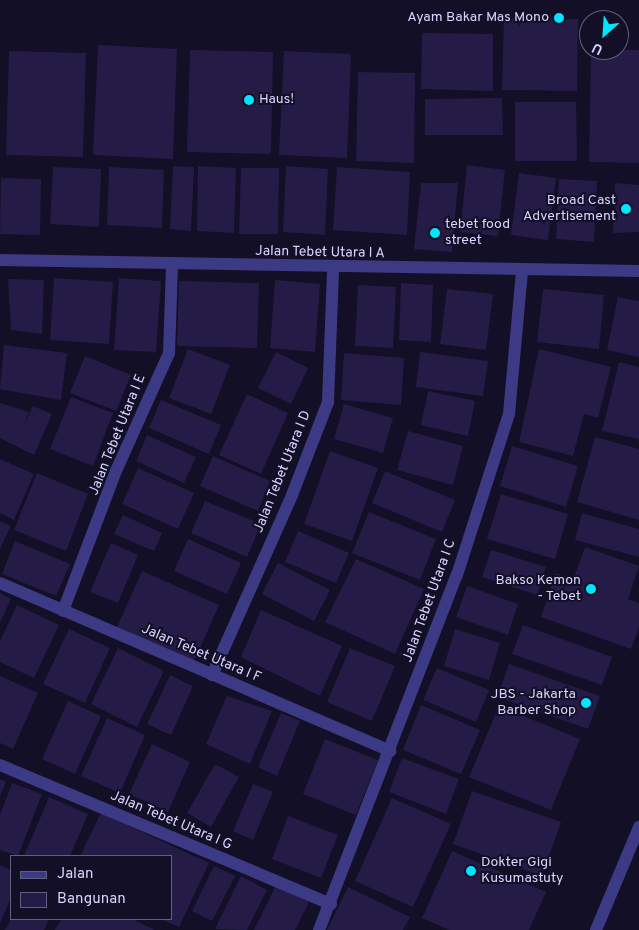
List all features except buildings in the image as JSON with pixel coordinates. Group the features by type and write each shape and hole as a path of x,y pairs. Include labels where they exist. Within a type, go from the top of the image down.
{"street":[{"name":"Jalan Tebet Utara I A","path":"0,260 334,269 639,271"},
{"name":"Jalan Tebet Utara I E","path":"63,611 116,471 169,353 172,266"},
{"name":"Jalan Tebet Utara I D","path":"212,675 292,495 328,402 334,269"},
{"name":"Jalan Tebet Utara I C","path":"319,930 331,904 457,575 508,414 522,271"},
{"name":"Jalan Tebet Utara I F","path":"0,582 63,611 390,751"},
{"name":"Jalan Tebet Utara I G","path":"0,765 331,904"},
{"path":"596,930 639,827"}],"place":[{"name":"Ayam Bakar Mas Mono","path":"559,18"},
{"name":"Haus!","path":"249,100"},
{"name":"Broad Cast Advertisement","path":"626,209"},
{"name":"tebet food street","path":"435,233"},
{"name":"Bakso Kemon - Tebet","path":"591,589"},
{"name":"JBS - Jakarta Barber Shop","path":"586,703"},
{"name":"Dokter Gigi Kusumastuty","path":"471,871"}]}
